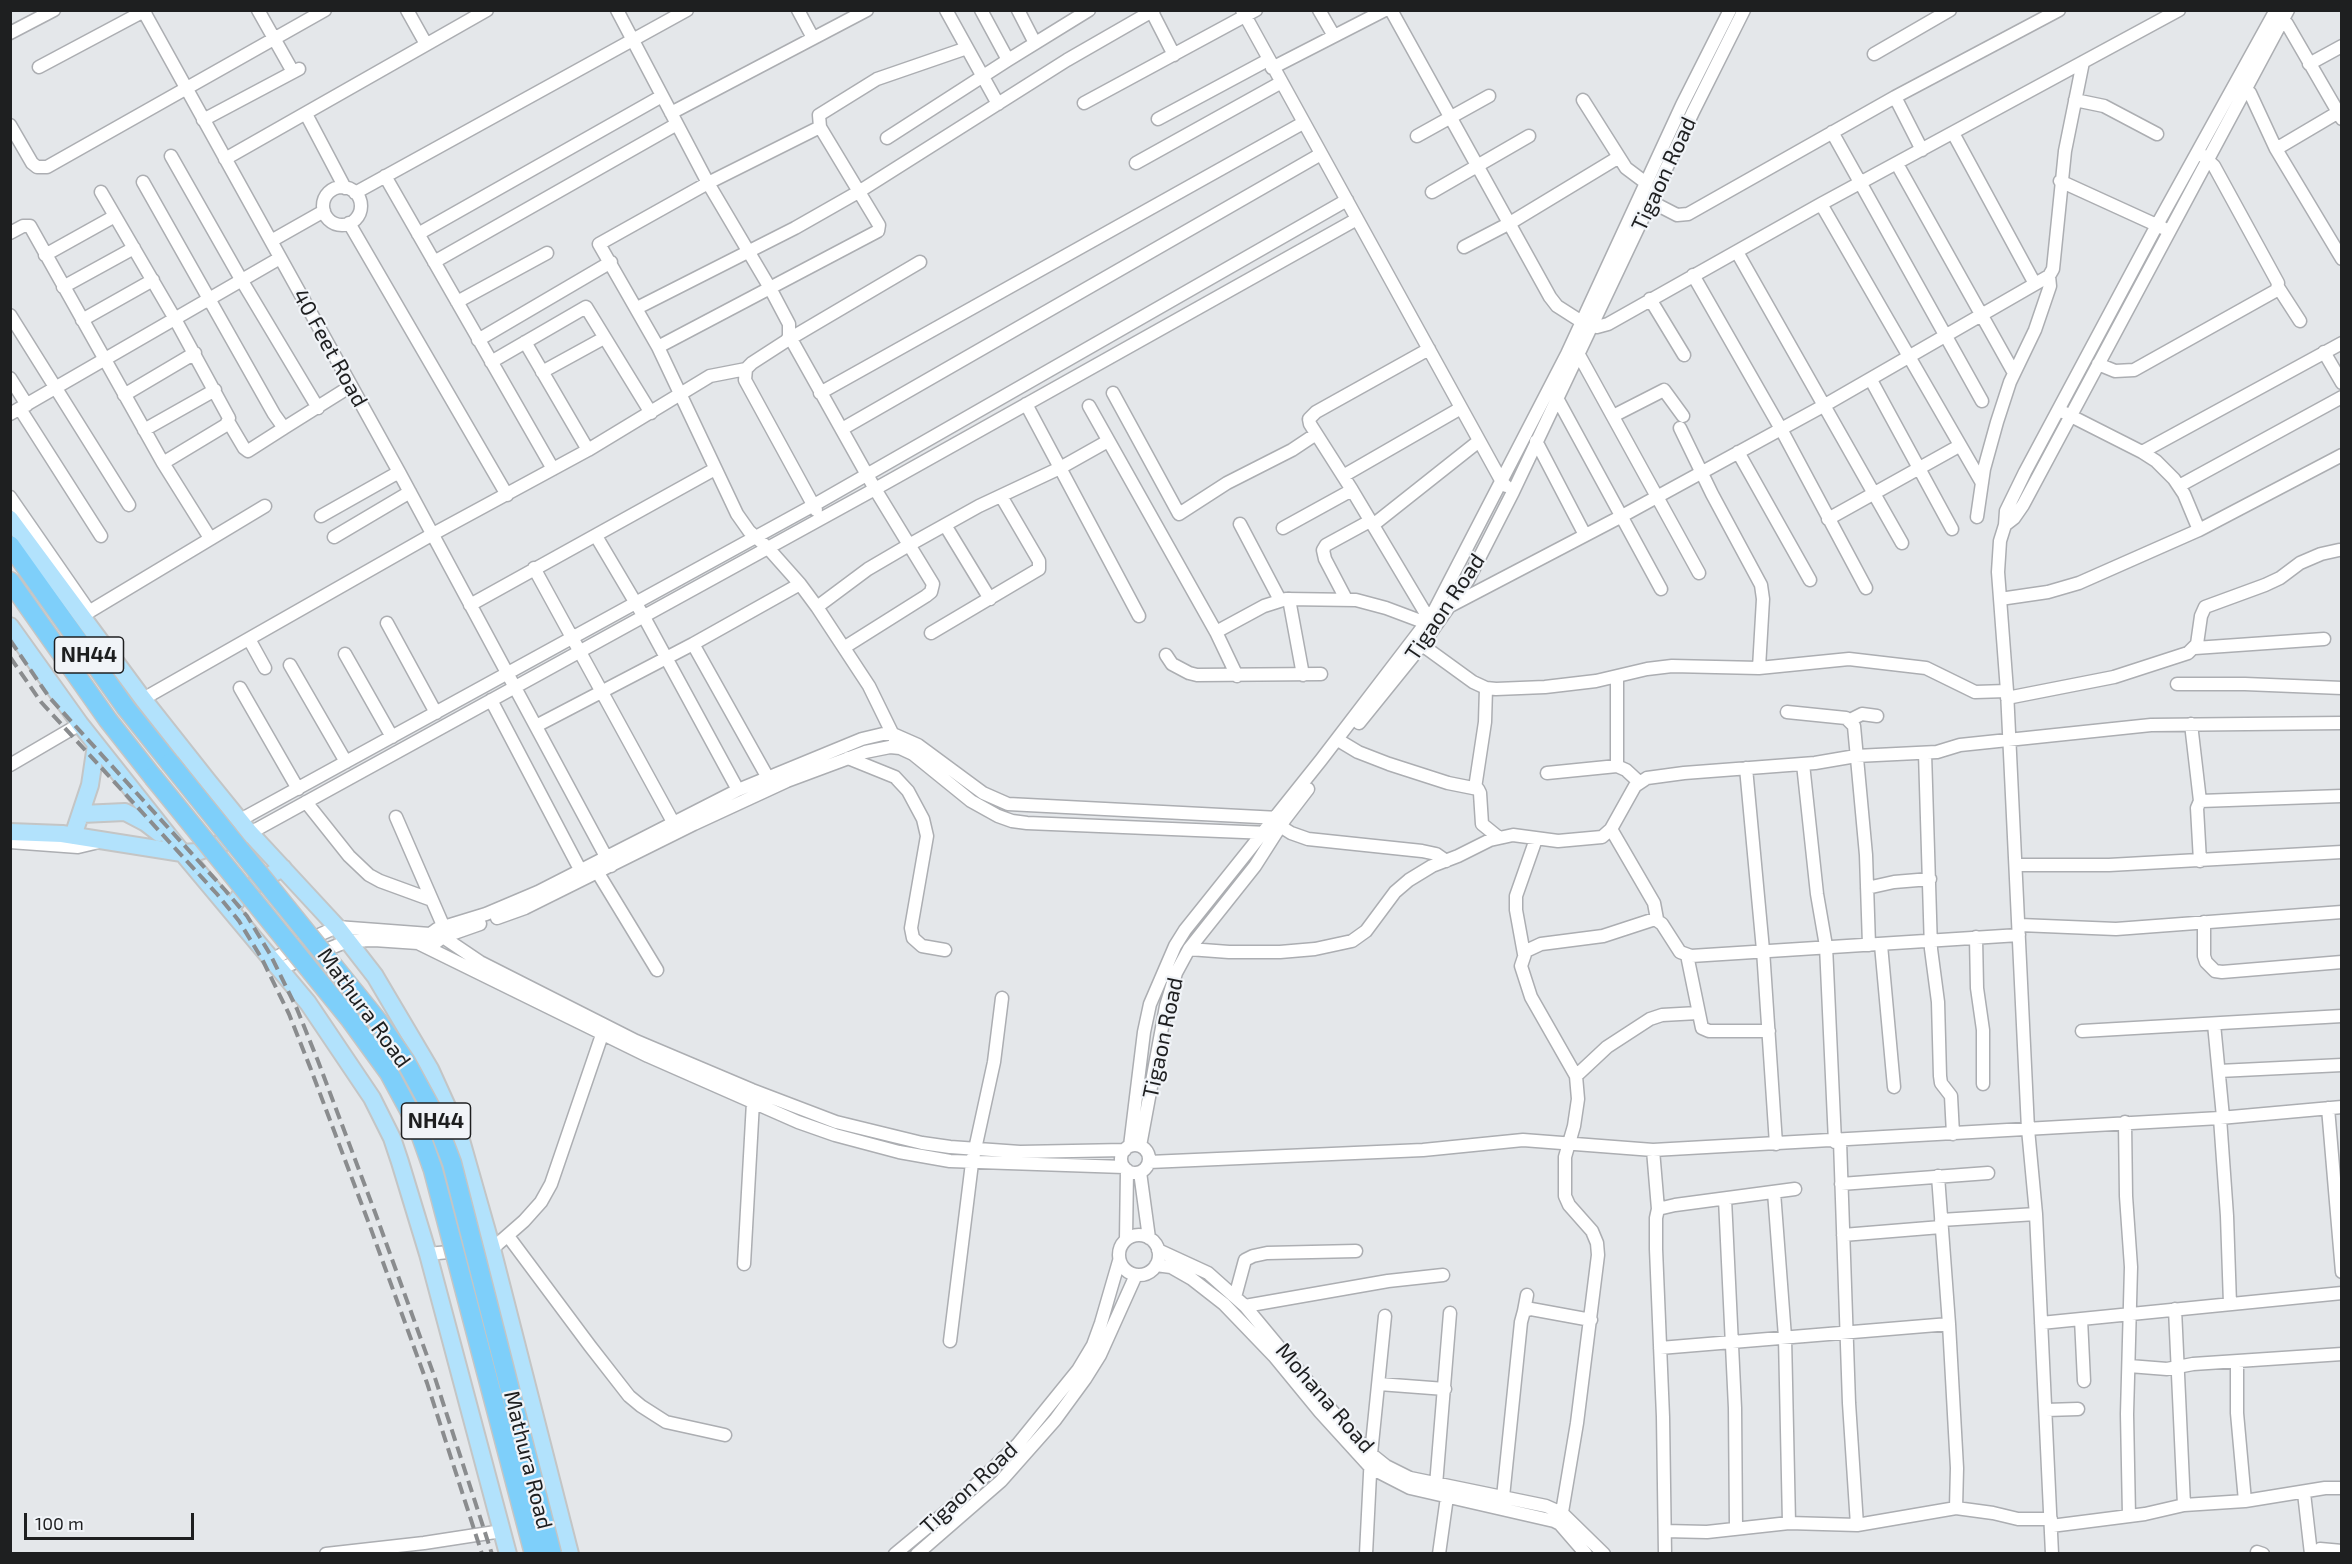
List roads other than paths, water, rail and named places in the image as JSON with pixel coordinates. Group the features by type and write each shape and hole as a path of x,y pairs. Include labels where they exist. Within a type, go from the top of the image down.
{"highway":[{"name":"Mathura Road","path":"10,545 126,708 378,1021 406,1062 431,1108 452,1163 552,1554"},
{"name":"Mathura Road","path":"10,581 108,720 349,1018 389,1073 417,1125 433,1170 534,1554"}],"main road":[{"path":"10,519 86,614 143,699 202,774 245,826 337,927 375,976 430,1069 459,1133 492,1249 570,1554"},
{"path":"10,626 80,724 151,814 174,850"},
{"path":"68,835 82,814 90,785 96,745"},
{"path":"151,814 163,811 182,801 195,788 202,774"},
{"path":"82,814 125,812 146,823 174,850 230,910 308,1003 372,1098 392,1138 428,1254 508,1554"},
{"path":"10,832 68,835 197,852 245,826"},
{"path":"230,910 240,896 261,880 283,868"}],"street":[{"path":"10,33 54,10"},
{"path":"203,120 296,71 273,38 258,10"},
{"path":"407,10 426,44"},
{"path":"225,159 488,10"},
{"path":"617,10 708,183 789,324 788,340 933,584 932,592 845,647"},
{"path":"306,114 350,190 361,203 360,210 349,224 343,225 331,221 324,211 323,205 328,194 333,190 350,190 385,176 687,10"},
{"path":"798,10 813,38"},
{"path":"434,262 813,38 867,10"},
{"path":"946,10 998,104"},
{"path":"981,10 1008,60"},
{"path":"887,138 1089,10"},
{"path":"1319,10 1334,36"},
{"path":"1158,119 1385,10"},
{"path":"1391,10 1550,297 1557,306 1587,324 1608,324 1821,204 2083,62 2158,15 2179,10"},
{"name":"Tigaon Road","path":"1646,199 1647,183 1682,105 1730,10"},
{"name":"Tigaon Road","path":"1132,1147 1144,1032 1150,1004 1162,973 1185,930 1343,743 1422,645 1434,615 1587,324 1646,199 1744,10"},
{"path":"1874,54 1950,10"},
{"path":"1646,199 1677,215 1688,214 1895,97 2059,10"},
{"path":"39,67 145,11"},
{"name":"40 Feet Road","path":"145,11 433,534 609,861"},
{"path":"10,125 29,160 42,168 324,11"},
{"path":"1018,11 1035,43"},
{"path":"637,308 795,228 860,191 1067,60 1152,11 1174,55"},
{"path":"1084,104 1248,12 1280,83 1502,482 1513,492"},
{"path":"2276,149 2340,113 2280,14"},
{"path":"2052,1554 2036,1214 2028,1129 2017,865 1998,553 2008,504 2157,225 2203,155 2280,14"},
{"path":"2309,64 2342,46"},
{"path":"658,347 878,231 879,225 860,191 819,128 819,115 867,85 967,48"},
{"path":"1977,517 1982,483 1997,422 2014,373 2035,330 2050,286 2049,276 2053,268 2061,181 2083,62"},
{"path":"1136,163 1280,83"},
{"path":"2241,86 2276,149 2340,253"},
{"path":"418,234 662,96"},
{"path":"1417,136 1489,96"},
{"path":"1895,97 1922,150"},
{"path":"1583,100 1619,158 1635,177 1647,183"},
{"path":"2075,100 2104,106 2157,134"},
{"path":"820,393 1303,123"},
{"path":"819,128 708,183 599,244 658,347 737,514 800,584 845,647 869,686 900,748"},
{"path":"1832,132 1982,402"},
{"path":"1953,133 2035,284"},
{"path":"1432,192 1529,136"},
{"path":"842,429 1321,154"},
{"path":"2005,525 2019,512 2169,231 2203,155"},
{"path":"2203,155 2214,166 2278,287 2301,321"},
{"path":"171,156 318,408"},
{"path":"1464,248 1619,158"},
{"path":"1897,164 2014,373"},
{"path":"385,176 553,469"},
{"path":"2061,181 2169,231"},
{"path":"143,182 284,428"},
{"path":"101,192 176,319 227,413 228,422 244,448 248,451 351,387"},
{"path":"245,826 298,789 814,505 1347,200"},
{"path":"1821,204 1908,359 1982,483"},
{"path":"271,241 324,211"},
{"path":"45,255 115,216"},
{"path":"245,826 306,802 581,652 1357,219"},
{"path":"349,224 507,495"},
{"path":"10,233 23,226 30,226 163,463 210,538"},
{"path":"63,287 134,248"},
{"path":"1737,252 1902,543"},
{"path":"457,302 547,253"},
{"path":"19,409 280,258"},
{"path":"478,340 611,262"},
{"path":"143,699 433,534 588,450 710,376 746,369 788,340 920,262"},
{"path":"1693,275 1781,429 1866,588"},
{"path":"1272,828 1321,760 1434,615 1622,516 1871,380 2049,276"},
{"path":"82,320 153,280"},
{"path":"2098,364 2115,371 2134,370 2272,294 2278,287"},
{"path":"1650,299 1684,355"},
{"path":"491,362 586,307 651,413"},
{"path":"10,315 129,505"},
{"name":"Tigaon Road","path":"1434,615 1468,580 1578,355 1587,324"},
{"path":"543,372 604,338"},
{"path":"525,342 588,450"},
{"path":"2142,452 2342,343"},
{"path":"1429,349 1311,415 1309,420 1372,523 1434,615"},
{"path":"2324,352 2342,383"},
{"path":"124,395 195,354"},
{"path":"1578,355 1699,573"},
{"path":"746,369 745,380 822,518"},
{"path":"10,378 19,409 100,536"},
{"path":"1871,380 1952,529"},
{"path":"144,430 215,390"},
{"path":"1612,416 1664,390 1681,422 1702,472 1762,589 1759,668"},
{"path":"1113,393 1179,514 1227,483 1292,450 1316,434"},
{"path":"2179,486 2342,397"},
{"path":"1557,398 1661,589"},
{"path":"1026,404 1139,616"},
{"path":"1089,406 1216,632 1237,676"},
{"path":"1343,476 1461,408"},
{"path":"2058,410 2156,461 2179,486 2199,530"},
{"path":"163,463 228,422"},
{"path":"817,607 877,563 945,525 1060,468 1108,441"},
{"path":"1346,599 1325,559 1323,550 1326,546 1372,523 1479,441"},
{"path":"1536,441 1585,535"},
{"path":"1828,519 1959,446"},
{"path":"1738,452 1810,580"},
{"path":"2000,599 2049,592 2079,583 2199,530 2342,455"},
{"path":"470,605 715,469"},
{"path":"321,516 399,472"},
{"path":"1283,528 1352,490"},
{"path":"334,537 410,492"},
{"path":"931,633 1038,571 1039,561 1001,496"},
{"path":"10,497 86,614 264,506"},
{"path":"945,525 990,599"},
{"path":"1240,525 1284,599 1303,675"},
{"path":"596,536 644,617 738,790"},
{"path":"2195,648 2205,607 2265,585 2280,578 2300,563 2339,550"},
{"path":"534,568 673,822"},
{"path":"536,726 693,644 800,584"},
{"path":"1216,632 1284,599 1346,599 1434,615"},
{"path":"387,623 436,713"},
{"path":"249,639 265,668"},
{"path":"1422,645 1473,682 1486,688 1545,687 1617,677 1647,669 1672,666 1759,668 1849,659 1926,668 1975,692 2007,694 2114,677 2173,659 2195,648 2324,639"},
{"path":"693,644 768,778"},
{"path":"345,654 392,737"},
{"path":"1166,655 1172,664 1189,673 1237,676 1321,675"},
{"path":"290,665 346,762"},
{"path":"1617,677 1617,766"},
{"path":"2176,684 2342,688"},
{"path":"240,688 298,789"},
{"path":"1475,788 1485,722 1486,688"},
{"path":"491,700 583,875"},
{"path":"1787,711 1850,720 1862,714 1877,716"},
{"path":"1850,720 1854,726 1867,888 1894,1087"},
{"path":"1189,949 1280,952 1315,949 1352,940 1366,932 1395,892 1432,866 1498,837 1513,835 1558,841 1597,839 1611,829 1639,782 1656,777 1803,764 1856,756 1925,753 1943,751 1960,745 2143,726 2342,723"},
{"path":"10,765 80,724"},
{"path":"2191,724 2200,801 2197,808 2200,861"},
{"path":"424,945 515,912 609,861 673,822 738,790 862,739 883,734 893,734 918,745 983,793 1008,804 1272,828 1308,839 1422,851 1436,854 1446,861"},
{"path":"1343,743 1358,752 1389,764 1448,783 1475,788 1480,793 1482,824 1498,837"},
{"path":"424,945 430,934 511,905 583,875 598,873 609,861 786,781 878,748 900,748 913,754 977,805 1012,821 1272,828"},
{"path":"1925,753 1931,941 1937,990 1940,1076 1943,1086 1951,1096 1953,1134"},
{"path":"848,758 895,777 908,791 923,819 927,836 911,928 914,938 922,946 945,950"},
{"path":"1803,764 1816,883 1826,946 1841,1184 1857,1525"},
{"path":"1547,773 1617,766 1626,770 1639,782"},
{"path":"1746,768 1769,1032 1776,1144"},
{"path":"2200,801 2342,796"},
{"path":"306,802 358,867 380,881 432,900"},
{"path":"396,817 442,923"},
{"name":"Tigaon Road","path":"1132,1147 1170,987 1189,949 1256,866 1272,828"},
{"path":"1611,829 1652,897 1657,920 1678,949 1687,955 1931,941 2019,930 2116,929 2342,912"},
{"path":"1536,839 1516,896 1516,910 1524,954 1521,966 1531,997 1576,1076 1577,1114 1568,1143 1564,1182 1567,1201 1592,1231 1598,1255 1577,1423 1561,1519 1586,1554"},
{"path":"10,842 78,847 105,841"},
{"path":"2017,865 2109,865 2200,861 2272,854 2342,852"},
{"path":"598,873 657,969"},
{"path":"1867,888 1894,882 1930,879"},
{"path":"1524,954 1534,946 1603,936 1657,920"},
{"path":"2204,922 2204,956 2206,962 2215,971 2342,962"},
{"path":"275,964 303,942 337,927 430,934 443,937 480,963 604,1030 836,1122 922,1143 976,1149 1020,1152 1132,1147 1148,1153 1149,1162"},
{"path":"1976,937 1978,997 1983,1030 1983,1084"},
{"path":"275,964 348,941 363,939 424,945 753,1102 798,1122 844,1138 898,1152 972,1163 1125,1168 1140,1172"},
{"path":"1687,955 1700,1025 1705,1031 1769,1032"},
{"path":"950,1341 972,1163 994,1062 1002,998"},
{"path":"1576,1076 1613,1043 1650,1019 1698,1013"},
{"path":"2082,1031 2342,1016"},
{"path":"2214,1024 2219,1071 2230,1304"},
{"path":"428,1254 492,1249 541,1202 551,1184 604,1030"},
{"path":"2219,1071 2342,1065"},
{"path":"744,1264 753,1102"},
{"path":"1132,1147 1121,1158 1125,1168 1126,1239 1118,1253 1122,1268 1136,1275 1144,1275 1156,1265 1158,1250 1149,1238 1140,1172 1149,1162 1423,1150 1523,1140 1653,1150 2221,1118 2342,1107"},
{"path":"2328,1108 2342,1272"},
{"path":"2125,1122 2126,1196 2131,1267 2127,1413 2129,1516"},
{"path":"1653,1150 1658,1209 1656,1249 1665,1554"},
{"path":"1841,1184 1988,1173"},
{"path":"1938,1176 1957,1468 1956,1508"},
{"path":"1658,1209 1795,1190"},
{"path":"1774,1192 1785,1337 1790,1522"},
{"path":"1725,1199 1734,1408 1736,1528"},
{"path":"1843,1236 1941,1223 2036,1214"},
{"path":"508,1236 590,1346 635,1401 652,1415 666,1422 725,1435"},
{"path":"1126,1239 1133,1236 1149,1238"},
{"name":"Mohana Road","path":"1158,1250 1208,1273 1245,1306 1332,1412 1371,1454 1399,1474 1436,1485 1546,1506 1604,1554"},
{"path":"1235,1297 1245,1260 1253,1256 1267,1253 1356,1251"},
{"name":"Tigaon Road","path":"895,1554 959,1501 1018,1444 1078,1370 1093,1346 1119,1261"},
{"name":"Mohana Road","path":"1156,1265 1171,1267 1186,1275 1207,1288 1224,1304 1274,1356 1320,1412 1371,1468 1410,1488 1532,1515 1561,1519"},
{"name":"Tigaon Road","path":"917,1554 1009,1473 1055,1420 1100,1355 1136,1275"},
{"path":"1245,1306 1388,1281 1443,1275"},
{"path":"2041,1323 2342,1293"},
{"path":"1503,1497 1521,1322 1527,1294"},
{"path":"1524,1311 1531,1309 1591,1320"},
{"path":"2175,1309 2184,1505"},
{"path":"1436,1485 1450,1313"},
{"path":"1366,1554 1371,1454 1385,1316"},
{"path":"2081,1318 2084,1381"},
{"path":"1660,1348 1949,1324"},
{"path":"2129,1366 2160,1369 2193,1364 2342,1354"},
{"path":"2237,1362 2236,1413 2246,1501"},
{"path":"1379,1384 1444,1389"},
{"path":"2046,1410 2078,1409"},
{"path":"1665,1531 1698,1533 1790,1522 1857,1525 1956,1508 2051,1523 2129,1516 2184,1505 2246,1501 2325,1488 2342,1488"},
{"path":"2304,1493 2312,1554 2320,1549 2342,1551"},
{"path":"1439,1554 1447,1497"},
{"path":"959,1501 969,1510"},
{"path":"326,1554 350,1553 501,1531"}],"railway":[{"path":"10,640 49,697 247,916 270,954 297,1009 376,1215 435,1378 492,1554"},
{"path":"10,657 41,702 217,894 239,921 262,959 289,1014 368,1221 427,1383 482,1554"}]}
